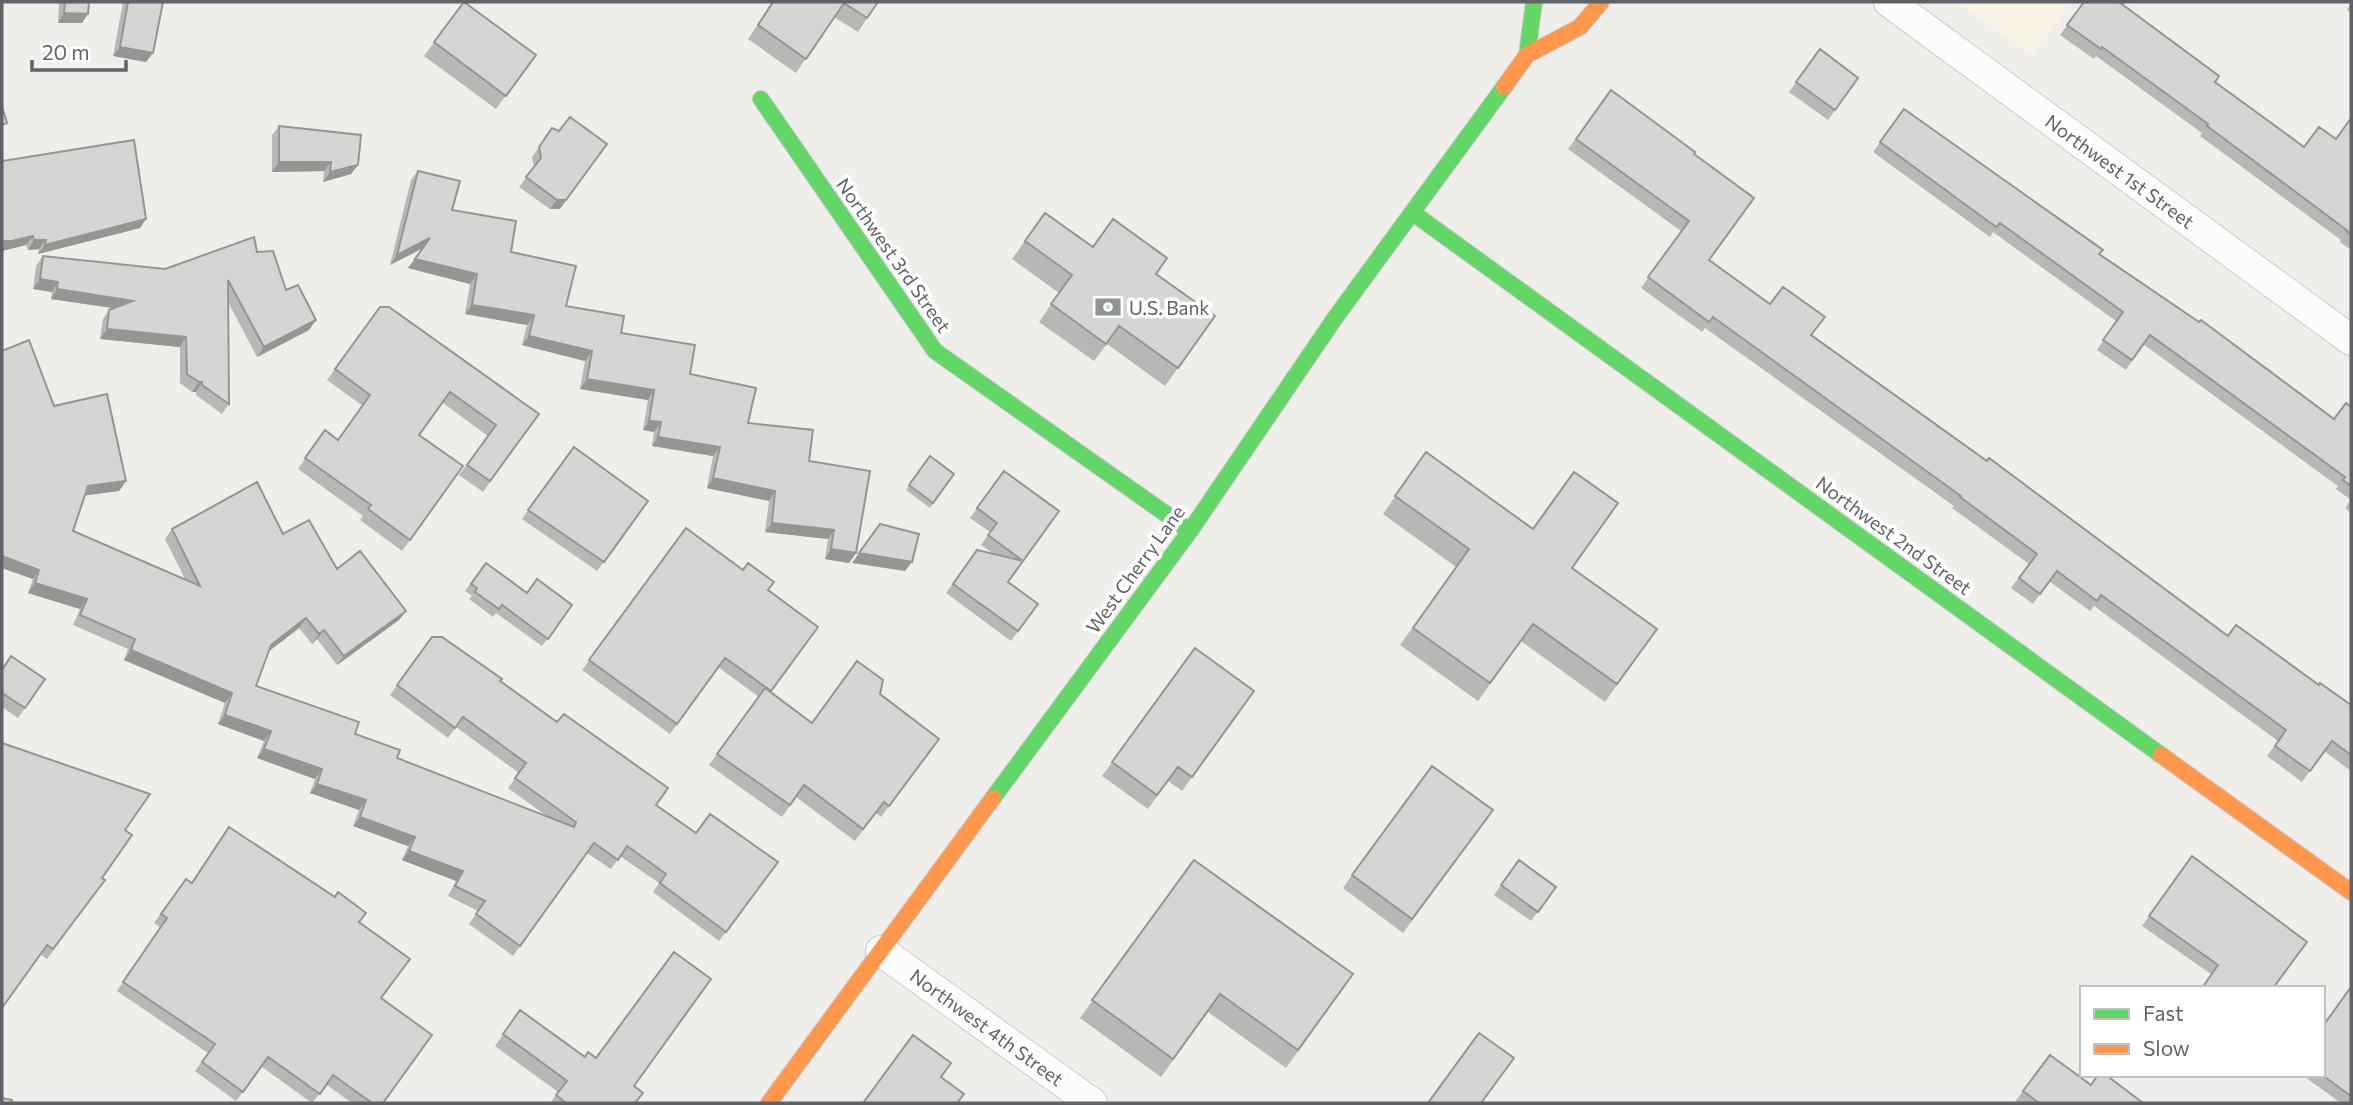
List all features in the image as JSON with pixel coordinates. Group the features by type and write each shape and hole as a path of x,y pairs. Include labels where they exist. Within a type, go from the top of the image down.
{"street":[{"name":"West Cherry Lane","path":"1527,55 1534,2"},
{"name":"West Cherry Lane","path":"769,1103 1190,531 1335,318 1527,55 1580,27 1601,2"},
{"name":"Northwest 1st Street","path":"1889,2 2351,340"},
{"name":"Northwest 3rd Street","path":"761,99 935,351 1190,531"},
{"name":"Northwest 2nd Street","path":"1413,213 2351,892"},
{"name":"Northwest 4th Street","path":"881,951 1092,1103"}],"shaded area":[{"path":"1956,2 2072,2 2032,56"}],"building":[{"path":"65,2 89,2 88,14 64,13"},
{"path":"128,2 163,2 153,53 120,47"},
{"path":"464,2 536,55 506,96 434,42"},
{"path":"773,2 878,2 867,18 844,3 806,59 758,25"},
{"path":"2084,2 2119,2 2219,76 2215,82 2304,147 2319,127 2336,139 2351,118 2351,235 2207,126 2208,124 2102,47 2101,49 2067,25"},
{"path":"1820,49 1858,78 1835,110 1796,82"},
{"path":"1611,90 1754,198 1709,260 1770,304 1783,287 1825,317 1811,335 1987,461 1989,458 2228,636 2236,625 2351,705 2351,755 2332,741 2310,771 2275,746 2286,730 2101,595 2097,601 2057,571 2040,594 2019,578 2037,554 1713,317 1709,322 1648,277 1689,221 1576,139"},
{"path":"2,106 7,123 2,125"},
{"path":"1904,109 2103,250 2099,254 2199,322 2201,320 2334,419 2346,403 2351,407 2351,486 2343,480 2345,477 2150,335 2132,360 2103,340 2123,312 2000,223 1996,227 1880,142"},
{"path":"570,117 607,144 566,200 557,200 526,177 541,158 539,147 552,128 559,131"},
{"path":"279,126 361,135 358,165 330,172 331,162 279,162"},
{"path":"134,140 146,219 45,245 46,240 34,240 33,236 2,241 2,161"},
{"path":"418,171 460,181 452,210 516,221 511,252 576,266 566,306 624,316 621,333 695,345 690,374 756,388 748,423 813,430 809,461 870,471 856,553 831,549 834,530 772,523 775,491 713,478 720,447 658,437 661,422 649,421 654,390 587,379 592,351 529,336 534,315 472,305 477,274 415,259 430,238 397,255"},
{"name":"U.S. Bank","path":"1045,213 1093,247 1113,219 1167,258 1156,274 1215,316 1178,368 1119,326 1106,344 1051,304 1072,275 1025,241"},
{"path":"254,237 257,252 273,251 286,290 298,285 316,320 264,347 228,280 229,404 202,385 202,382 187,374 186,337 107,329 109,310 133,301 57,289 58,282 40,279 43,256 165,269"},
{"path":"380,307 389,307 539,414 490,481 467,465 496,425 450,392 419,435 463,466 410,540 368,509 371,505 305,458 325,430 338,440 370,395 335,369"},
{"path":"29,340 54,406 107,394 126,481 88,486 73,531 200,586 172,529 257,482 283,534 309,520 337,569 360,551 406,611 344,656 324,630 319,634 306,618 271,645 256,686 359,722 355,734 400,750 397,758 574,827 576,822 515,778 526,763 463,717 455,728 397,685 432,637 442,637 557,722 564,714 668,788 656,805 696,833 710,814 778,862 726,932 660,883 666,874 627,846 618,860 594,843 520,946 476,914 485,901 455,886 463,871 409,851 415,837 360,817 366,800 317,784 322,769 264,749 271,731 225,715 232,693 131,650 135,639 80,615 87,599 35,583 39,570 2,556 2,351"},
{"path":"574,447 648,501 604,562 528,510"},
{"path":"1426,452 1533,529 1574,472 1618,503 1572,568 1657,629 1617,684 1533,624 1490,683 1413,628 1469,549 1395,496"},
{"path":"930,456 954,474 933,503 909,485"},
{"path":"1004,471 1059,511 1023,561 988,535 997,523 977,508"},
{"path":"880,524 919,534 912,562 859,553"},
{"path":"686,528 743,570 748,563 774,582 768,590 818,627 771,691 725,658 677,724 589,660"},
{"path":"977,550 1023,561 1008,582 1038,604 1018,631 953,584"},
{"path":"486,563 527,593 537,579 572,605 548,639 502,605 499,609 475,592 477,588 471,584"},
{"path":"1195,648 1254,691 1192,777 1178,767 1157,795 1112,762"},
{"path":"11,656 45,679 25,708 2,693 2,670"},
{"path":"857,661 883,680 880,694 939,739 889,806 884,802 863,829 804,785 790,805 717,754 765,688 812,723"},
{"path":"2,743 150,794 125,830 132,835 102,878 105,880 53,949 47,945 2,1008"},
{"path":"1432,766 1493,810 1412,919 1352,875"},
{"path":"229,827 335,897 338,892 366,913 359,922 410,959 381,998 432,1035 383,1103 372,1103 333,1075 320,1094 268,1057 243,1092 202,1062 215,1044 123,982 167,918 161,914 186,879 192,883"},
{"path":"2192,856 2307,942 2274,986 2203,986 2218,965 2149,916"},
{"path":"1194,860 1353,974 1298,1050 1220,994 1173,1059 1092,1000"},
{"path":"1519,860 1556,887 1538,912 1501,885"},
{"path":"674,952 711,979 634,1086 643,1093 635,1103 566,1103 556,1095 567,1081 503,1034 520,1010 585,1057 588,1052 596,1058"},
{"path":"2351,987 2351,1096 2325,1077 2325,1023"},
{"path":"1479,1033 1514,1058 1481,1103 1428,1103"},
{"path":"913,1035 951,1063 941,1077 964,1094 957,1103 863,1103"},
{"path":"2050,1055 2091,1085 2097,1077 2109,1077 2143,1103 2039,1103 2023,1091"},
{"path":"2,1098 12,1100 11,1103 2,1103"}],"traffic: fast":[{"path":"1527,55 1534,2"},
{"path":"993,798 1190,531 1335,318 1504,87"},
{"path":"761,99 935,351 1190,531"},
{"path":"1413,213 2161,755"}],"traffic: slow":[{"path":"1504,87 1527,55 1580,27 1601,2"},
{"path":"2161,755 2351,892"},
{"path":"769,1103 993,798"}],"place":[{"name":"U.S. Bank","path":"1108,307"}]}
